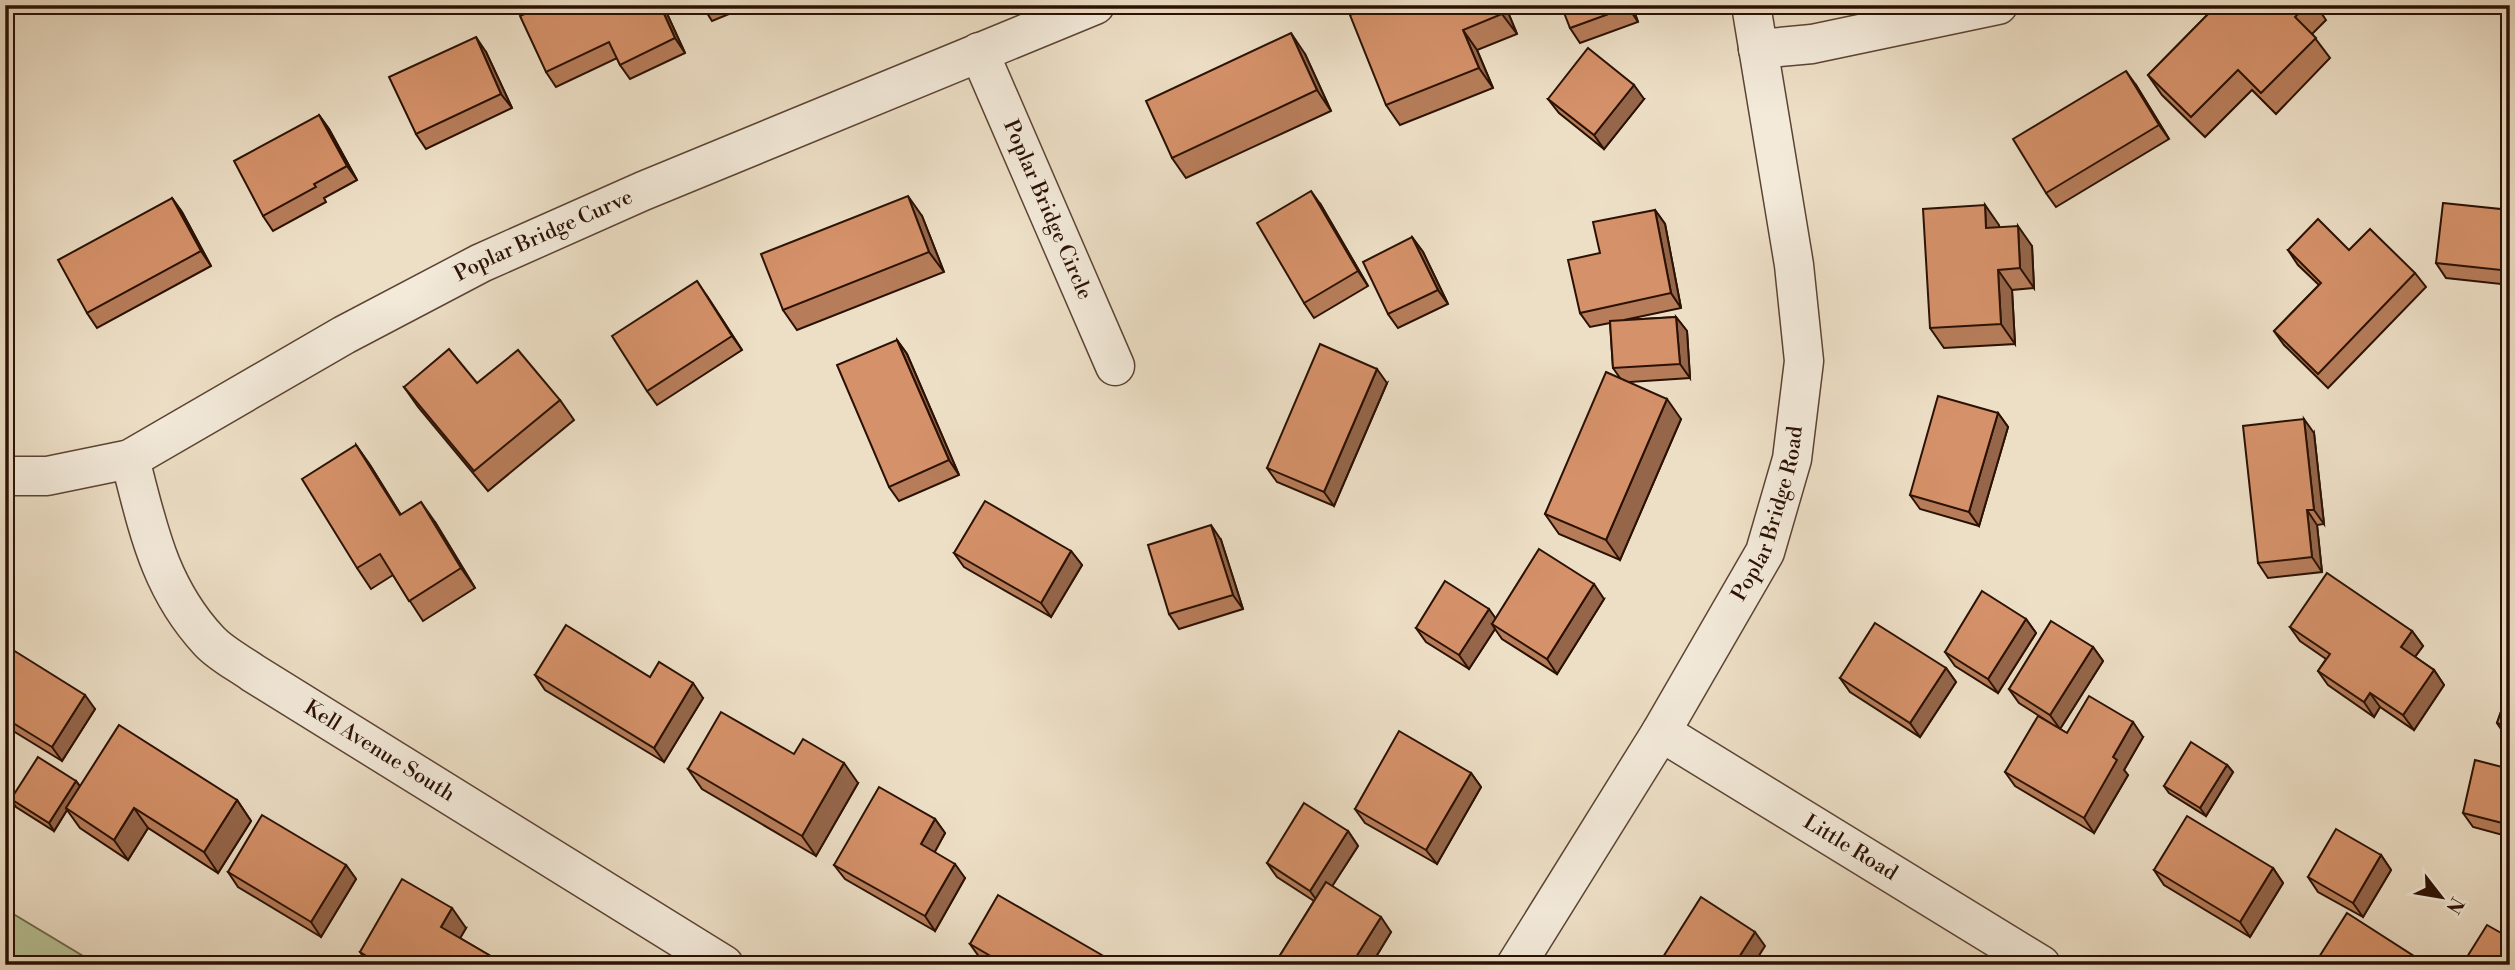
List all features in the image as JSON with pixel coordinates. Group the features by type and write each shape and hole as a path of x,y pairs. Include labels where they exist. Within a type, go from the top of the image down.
{"street":[{"name":"Poplar Bridge Curve","path":"5,476 47,476 130,459 344,335 481,263 643,191 1095,5"},
{"name":"Poplar Bridge Road","path":"1516,965 1661,732 1765,552 1792,458 1804,361 1794,265 1751,5"},
{"path":"1758,50 1812,44 1998,5"},
{"name":"Poplar Bridge Circle","path":"979,52 1115,366"},
{"name":"Kell Avenue South","path":"130,459 155,552 176,599 210,643 265,680 724,965"},
{"name":"Little Road","path":"1661,732 2041,965"}],"green space":[{"path":"5,909 98,965 5,965"}],"building":[{"path":"544,5 660,5 675,38 620,65 609,42 546,72 520,16"},
{"path":"1374,5 1499,5 1502,14 1463,30 1479,68 1386,105 1350,15"},
{"path":"1561,5 1627,5 1628,7 1570,28"},
{"path":"2217,5 2307,5 2295,17 2316,38 2261,93 2238,70 2191,117 2148,75"},
{"path":"1291,33 1317,90 1172,158 1146,101"},
{"path":"476,37 501,94 416,134 389,77"},
{"path":"1588,48 1634,85 1594,135 1548,99"},
{"path":"2126,71 2159,125 2046,193 2013,139"},
{"path":"319,115 347,166 314,184 316,187 263,216 234,161"},
{"path":"1311,191 1358,271 1304,303 1257,223"},
{"path":"908,196 929,252 783,310 761,254"},
{"path":"172,198 201,251 87,313 58,260"},
{"path":"2443,203 2510,210 2510,271 2436,263"},
{"path":"1985,205 1986,228 2018,226 2020,268 1998,270 2001,324 1930,328 1923,209"},
{"path":"1655,210 1671,293 1580,313 1568,260 1600,253 1593,222"},
{"path":"2318,219 2349,250 2370,229 2415,273 2318,374 2274,331 2321,283 2288,250"},
{"path":"1412,237 1438,290 1388,314 1363,262"},
{"path":"697,281 732,336 647,391 612,336"},
{"path":"1676,317 1680,364 1613,368 1610,321"},
{"path":"897,340 949,460 889,487 837,365"},
{"path":"1320,344 1377,369 1324,492 1267,468"},
{"path":"449,349 477,383 518,350 560,400 474,471 404,387"},
{"path":"1606,372 1667,399 1606,540 1545,514"},
{"path":"1938,396 1998,413 1969,512 1910,495"},
{"path":"2304,419 2314,510 2307,510 2312,557 2258,563 2243,426"},
{"path":"356,445 400,515 421,502 461,568 409,601 380,554 357,568 302,479"},
{"path":"985,501 1071,551 1041,603 954,553"},
{"path":"1211,525 1233,595 1169,614 1148,545"},
{"path":"1539,549 1594,584 1547,659 1492,624"},
{"path":"2327,573 2412,631 2401,647 2434,670 2403,715 2370,693 2364,702 2318,671 2330,654 2290,627"},
{"path":"1445,581 1489,609 1459,655 1416,628"},
{"path":"1982,591 2026,619 1988,679 1945,652"},
{"path":"2051,621 2093,647 2050,715 2009,689"},
{"path":"1875,623 1946,668 1910,723 1840,678"},
{"path":"566,625 650,677 659,662 693,683 654,748 535,675"},
{"path":"5,645 85,695 52,747 5,718"},
{"path":"2510,686 2510,728 2497,723"},
{"path":"2089,696 2133,722 2113,757 2117,760 2084,818 2005,772 2038,716 2067,733"},
{"path":"721,712 794,754 803,739 844,763 802,836 688,769"},
{"path":"119,725 237,800 204,852 134,808 114,840 66,808"},
{"path":"1399,731 1471,773 1426,850 1355,809"},
{"path":"2191,742 2227,765 2200,808 2164,786"},
{"path":"38,757 76,781 49,823 11,799"},
{"path":"2475,760 2510,769 2510,825 2463,813"},
{"path":"879,787 935,819 921,844 955,864 925,916 834,865"},
{"path":"1304,803 1348,831 1310,891 1267,863"},
{"path":"262,815 346,865 311,922 228,872"},
{"path":"2187,816 2273,868 2240,922 2154,870"},
{"path":"2336,829 2381,855 2353,903 2308,877"},
{"path":"402,879 452,908 441,927 506,965 381,965 360,952"},
{"path":"1326,882 1381,917 1351,965 1291,965 1279,957"},
{"path":"998,895 1107,958 1103,965 1006,965 970,944"},
{"path":"1701,897 1755,932 1734,965 1658,965"},
{"path":"2347,913 2420,960 2418,965 2314,965"},
{"path":"2487,925 2510,938 2510,965 2462,965"}]}
